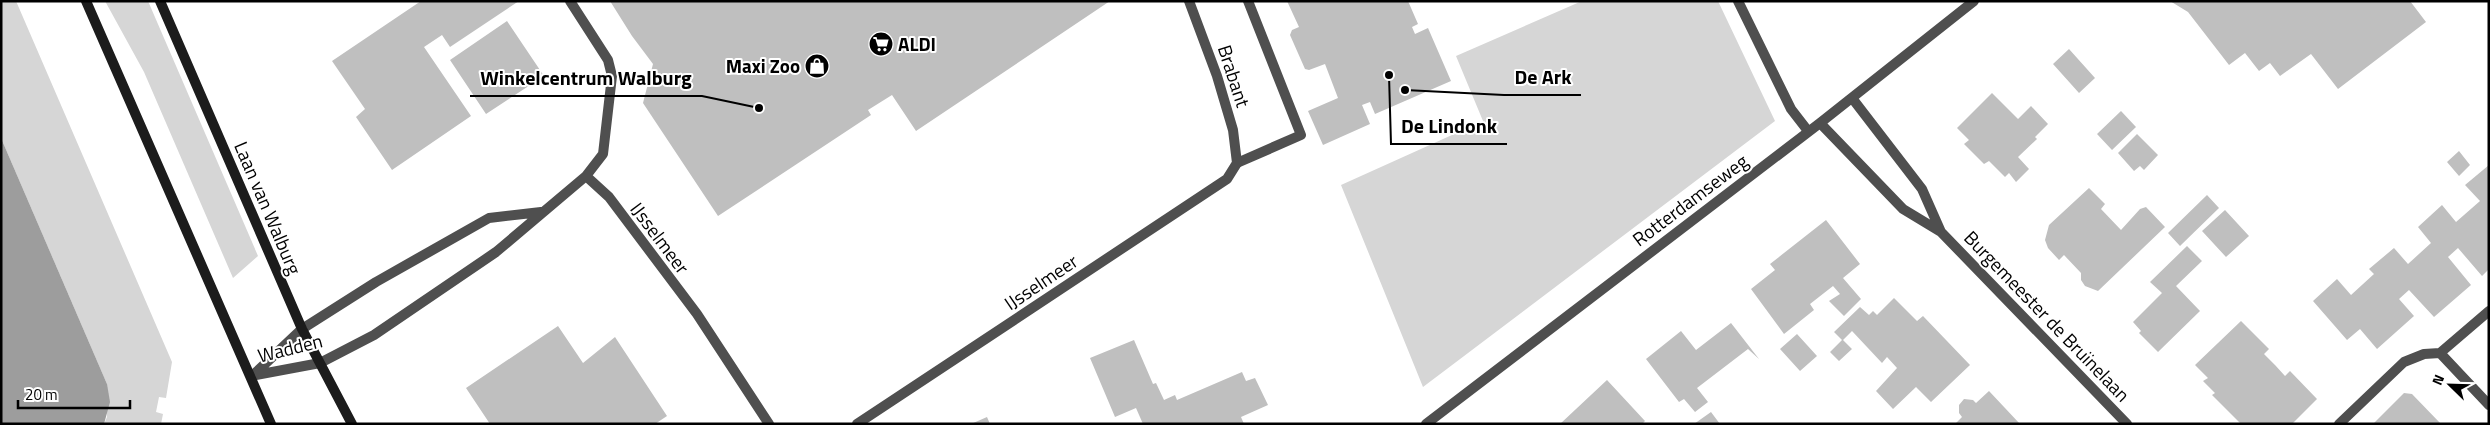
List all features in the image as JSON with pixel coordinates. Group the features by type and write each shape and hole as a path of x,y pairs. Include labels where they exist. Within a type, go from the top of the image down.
{"main road":[{"path":"86,1 271,424"},
{"name":"Laan van Walburg","path":"160,1 302,329 352,424"}],"street":[{"name":"Wadden","path":"251,376 320,363 374,335 496,252 541,212 586,176 602,154 612,76 608,60 570,1"},
{"name":"Brabant","path":"1189,1 1217,76 1233,130 1237,163"},
{"path":"1237,163 1302,135 1248,1"},
{"path":"1738,1 1791,109 1808,131"},
{"name":"Rotterdamseweg","path":"1426,424 1820,123 1974,1"},
{"name":"Burgemeester de Bruïnelaan","path":"1852,98 1922,190 1941,232"},
{"name":"Burgemeester de Bruïnelaan","path":"1820,123 1903,209 1941,232 2126,423"},
{"name":"IJsselmeer","path":"857,424 1227,179 1237,163"},
{"name":"IJsselmeer","path":"586,176 609,197 697,314 769,424"},
{"name":"Wadden","path":"251,376 302,329 376,282 490,218 541,212"},
{"path":"2339,424 2404,362 2424,354 2440,353 2489,311"},
{"path":"2440,353 2489,405"}],"shaded area":[{"path":"1,1 16,1 172,362 166,398 159,397 156,412 163,414 161,424 104,424 107,417 107,384 1,138"},
{"path":"105,1 148,1 258,256 233,278 144,72"},
{"path":"1582,1 1718,1 1775,121 1423,387 1341,185 1483,121 1456,56"},
{"path":"1,138 107,384 110,402 104,424 1,424"}],"building":[{"path":"421,1 519,1 450,47 442,35 424,47 471,116 392,170 356,117 365,109 332,61"},
{"path":"610,1 1110,1 916,131 892,95 868,110 871,115 718,216 643,103 653,64 632,36"},
{"path":"1287,1 1408,1 1418,24 1412,27 1415,34 1428,28 1451,81 1375,114 1370,102 1362,105 1370,124 1323,145 1308,111 1338,98 1325,64 1309,70 1305,69 1290,35 1292,30 1299,27"},
{"path":"2170,1 2410,1 2426,22 2338,89 2311,54 2280,76 2270,63 2259,71 2245,53 2229,65 2188,12"},
{"path":"507,21 544,76 486,114 450,60"},
{"path":"2069,49 2095,78 2079,93 2053,64"},
{"path":"1992,93 2018,119 2031,106 2048,124 2035,137 2037,139 2018,157 2029,169 2016,182 2009,173 2005,177 1989,161 1984,164 1964,144 1969,140 1957,128"},
{"path":"2121,111 2136,127 2112,150 2097,134"},
{"path":"2137,134 2158,155 2144,170 2140,166 2134,171 2118,153"},
{"path":"2459,151 2470,165 2459,176 2447,162"},
{"path":"2489,165 2489,269 2482,276 2458,248 2448,257 2471,285 2434,317 2409,290 2399,299 2414,316 2377,349 2360,329 2347,340 2313,301 2337,279 2351,295 2374,274 2369,269 2394,248 2408,264 2431,243 2418,227 2442,205 2456,222 2480,201 2465,185"},
{"path":"2089,188 2105,204 2101,209 2121,230 2140,209 2146,207 2165,227 2098,291 2085,286 2081,280 2081,273 2064,255 2059,260 2048,248 2045,240 2049,225"},
{"path":"2207,195 2219,208 2180,246 2168,233"},
{"path":"2225,210 2249,236 2226,257 2202,231"},
{"path":"1826,220 1860,264 1843,278 1861,299 1844,316 1829,301 1840,294 1833,286 1810,304 1814,310 1784,334 1751,289 1775,270 1770,264"},
{"path":"2187,246 2202,261 2176,286 2200,311 2158,352 2139,333 2141,331 2133,322 2162,293 2150,282"},
{"path":"1894,298 1917,321 1923,316 1970,365 1931,402 1916,387 1893,409 1876,391 1897,368 1887,357 1882,363 1852,331 1843,340 1852,349 1839,361 1830,352 1842,340 1834,332 1860,307 1869,315 1873,311 1877,315"},
{"path":"2241,321 2269,349 2264,354 2285,376 2290,371 2317,399 2292,424 2241,424 2212,395 2215,393 2203,381 2208,378 2195,365"},
{"path":"1731,323 1759,359 1748,349 1697,388 1708,402 1695,412 1684,399 1679,402 1646,359 1681,331 1696,350"},
{"path":"558,326 583,363 615,337 667,416 655,424 490,424 466,388"},
{"path":"1797,334 1817,356 1800,371 1780,349"},
{"path":"1134,340 1153,384 1156,383 1164,400 1175,395 1177,400 1242,372 1246,381 1255,378 1268,405 1241,417 1244,424 1143,424 1136,408 1115,417 1090,358"},
{"path":"1607,380 1645,421 1642,424 1560,424"},
{"path":"1989,391 2020,424 1955,424 1962,417 1959,413 1959,405 1964,399 1973,400 1976,403"},
{"path":"2404,393 2412,394 2441,424 2373,424"},
{"path":"1711,412 1720,424 1694,424"},
{"path":"987,417 990,424 971,424"}],"place":[{"name":"ALDI","path":"881,44"},
{"name":"Maxi Zoo","path":"817,66"},
{"name":"De Lindonk","path":"1389,75"},
{"name":"De Ark","path":"1405,90"},
{"name":"Winkelcentrum Walburg","path":"759,108"}]}
